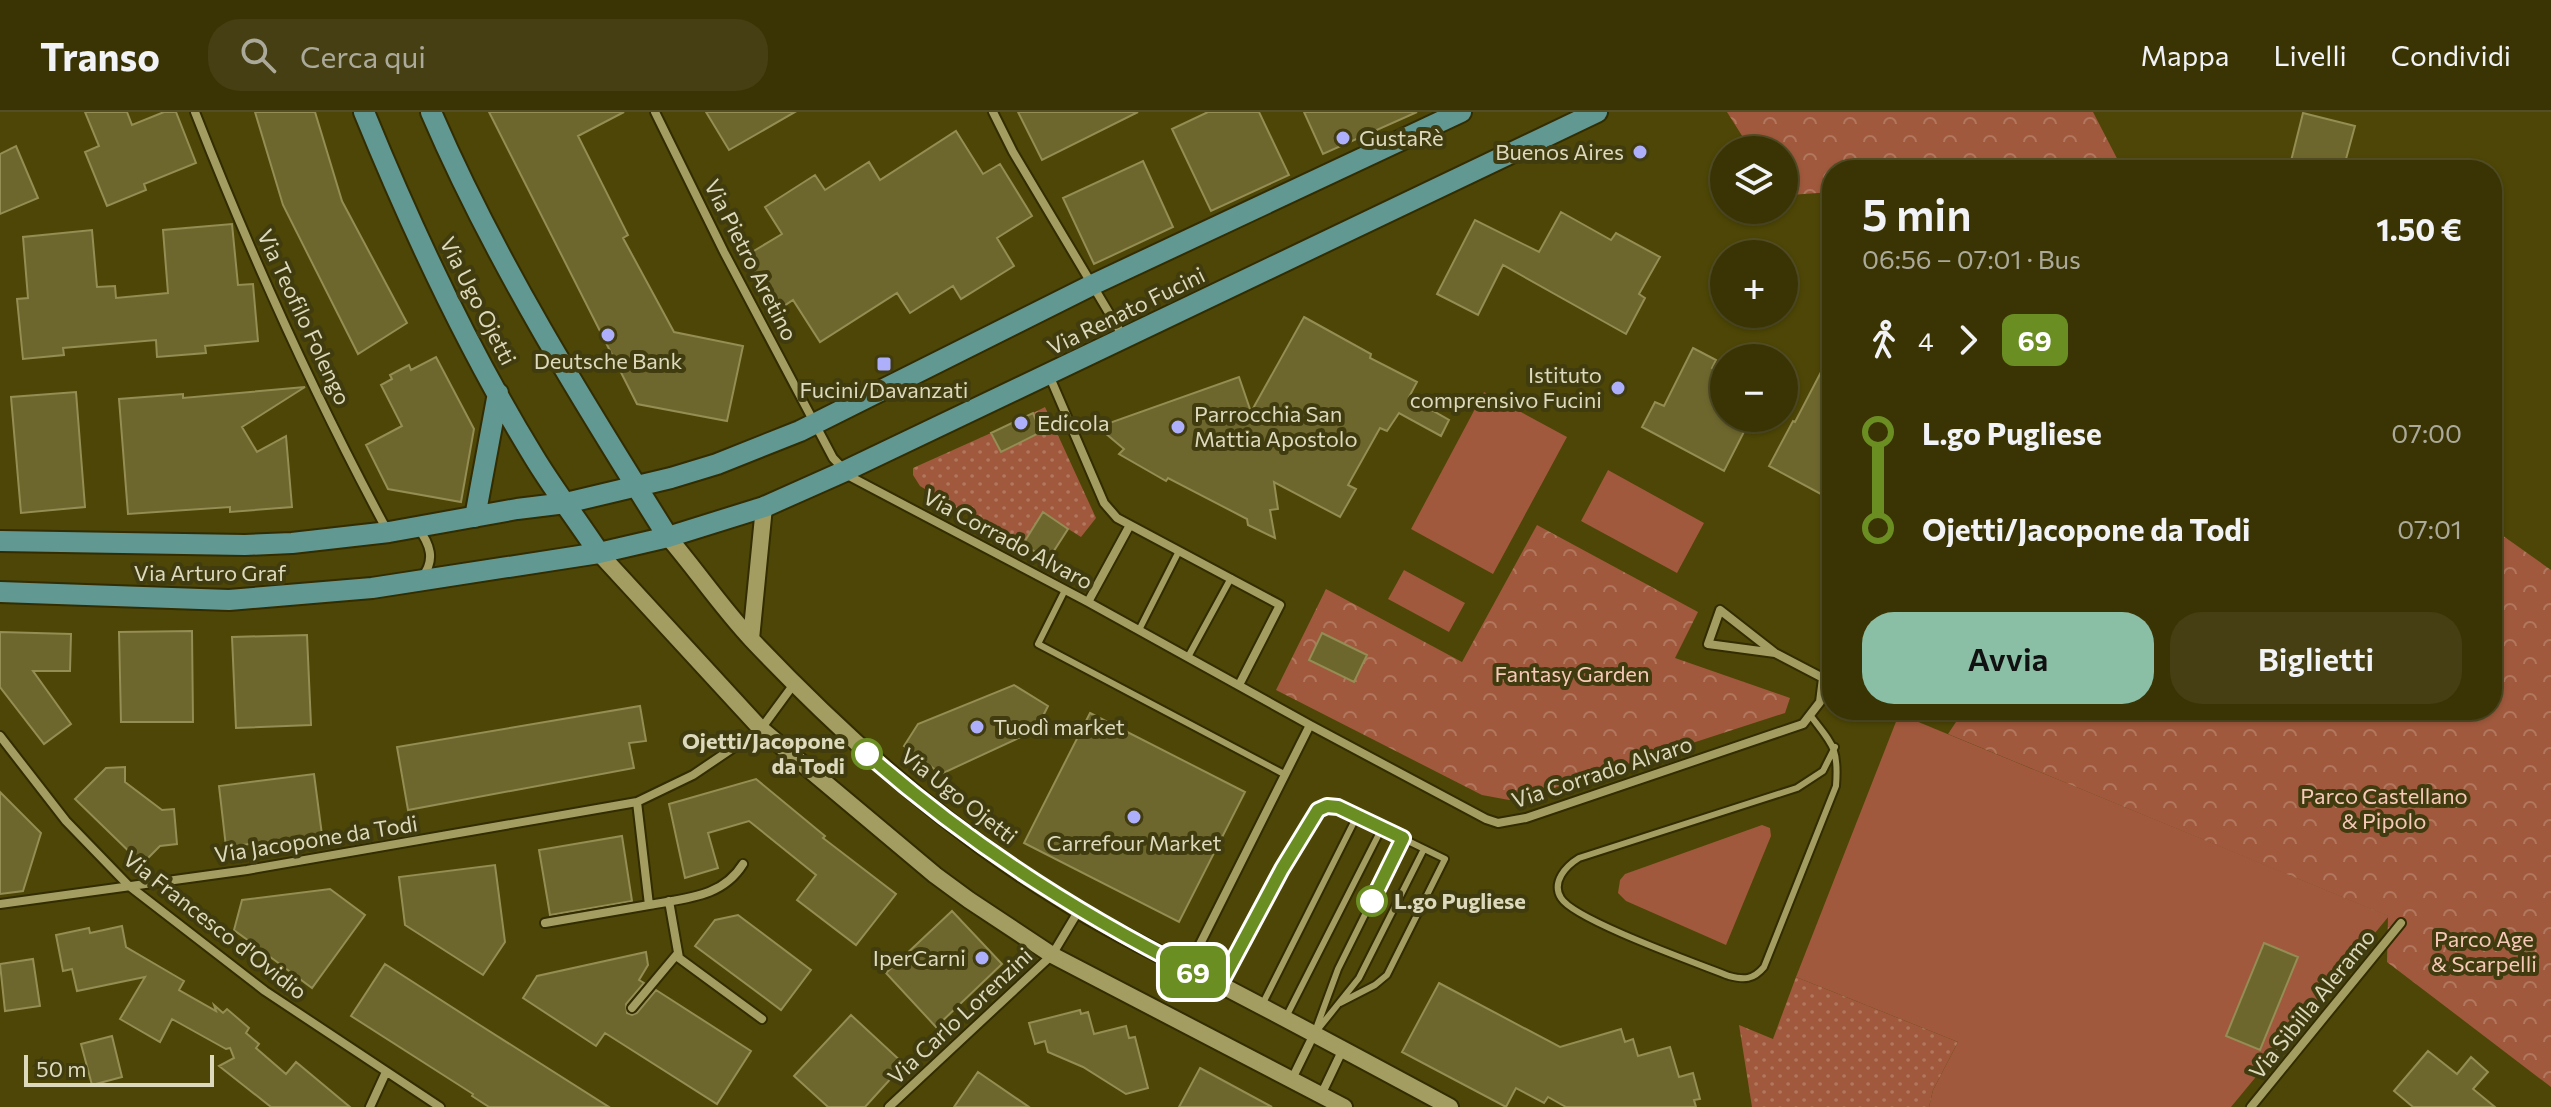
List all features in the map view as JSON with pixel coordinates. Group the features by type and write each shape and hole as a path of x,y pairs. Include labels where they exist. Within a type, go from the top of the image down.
{"main road":[{"name":"Via Ugo Ojetti","path":"364,112 416,231 498,393 533,457 599,553"},
{"name":"Via Ugo Ojetti","path":"431,112 462,180 530,309 668,537 751,639 829,720 897,780 990,851 1079,910 1450,1107"},
{"name":"Via Renato Fucini","path":"566,503 717,464 816,423 1092,285 1461,112"},
{"name":"Via Renato Fucini","path":"599,553 719,524 764,507 1049,375 1588,114"},
{"path":"475,517 498,393"},
{"name":"Via Arturo Graf","path":"0,541 292,543 418,528 566,503"},
{"path":"751,639 764,507"},
{"name":"Via Arturo Graf","path":"0,592 131,598 257,599 356,590 599,553"},
{"path":"599,553 761,729 935,875 984,912 1052,955 1344,1107"}],"street":[{"name":"Via Teofilo Folengo","path":"195,112 240,223 297,349 389,532"},
{"name":"Via Pietro Aretino","path":"655,112 724,252 833,458 845,471"},
{"path":"993,112 1013,152 1125,338"},
{"path":"1049,375 1104,503 1117,518 1280,605 1239,685"},
{"name":"Via Corrado Alvaro","path":"845,471 1310,725 1498,823 1526,818 1803,724 1810,715"},
{"path":"1088,602 1130,525"},
{"path":"418,528 429,546 431,559 419,581"},
{"path":"1775,653 1708,644 1720,610 1775,653 1822,677"},
{"name":"Via Jacopone da Todi","path":"0,904 247,870 637,802 693,775 761,729 794,684"},
{"path":"1810,715 1820,702 1822,686"},
{"path":"1188,969 1310,725"},
{"name":"Via Francesco d'Ovidio","path":"0,736 66,821 128,885 265,991 440,1107"},
{"path":"637,802 649,905"},
{"path":"545,923 717,890 733,878 743,864"},
{"path":"669,901 679,958 762,1019"},
{"name":"Via Carlo Lorenzini","path":"889,1107 1052,955 1079,910"},
{"name":"Via Sibilla Aleramo","path":"2251,1107 2401,923"},
{"path":"632,1008 678,953"},
{"path":"1292,1079 1315,1033"},
{"path":"1321,1095 1343,1049"},
{"path":"370,1107 386,1072"}],"lane":[{"path":"1139,630 1179,551"},
{"path":"1188,657 1231,578"},
{"path":"1065,590 1038,644 1284,774"},
{"path":"1810,715 1835,747 1838,763 1836,786 1764,967 1757,975 1744,980 1729,976 1604,926 1560,898 1557,889 1560,876 1567,865 1579,858 1797,788 1823,771 1835,747"},
{"path":"1220,985 1315,813 1331,806 1445,859 1387,975 1375,985 1340,1003"},
{"path":"1262,1007 1357,816"},
{"path":"1285,1019 1382,828"},
{"path":"1315,1033 1338,969 1403,838"},
{"path":"1315,1033 1359,978 1424,849"}],"green space":[{"path":"1727,112 2093,112 2118,160 1822,160 1822,193 1798,194 1798,136 1742,136"},
{"path":"1484,392 1567,437 1493,574 1411,529"},
{"path":"1045,407 1096,518 1081,537 1043,513 1023,544 1016,545 920,486 913,475 913,468 991,433 1001,451 1041,432 1033,413"},
{"path":"1608,470 1704,523 1677,573 1581,521"},
{"name":"Fantasy Garden","path":"1537,525 1698,612 1675,658 1790,698 1785,713 1509,800 1482,795 1276,690 1326,589 1462,662"},
{"name":"Parco Castellano & Pipolo","path":"2502,535 2551,570 2551,1087 2387,962 2388,916 1948,734 1957,720 2502,720"},
{"path":"1404,570 1465,603 1449,632 1388,599"},
{"path":"1897,720 1914,720 2389,916 2231,1107 1929,1107 1933,1090 1958,1042 1796,977"},
{"path":"1762,825 1770,828 1771,836 1726,945 1626,901 1618,893 1620,880 1625,874"},
{"path":"1796,977 1958,1042 1933,1090 1929,1107 1752,1107 1739,1025 1773,1039"}],"building":[{"path":"85,112 127,112 132,125 164,112 176,112 196,163 144,184 146,190 107,206 85,152 99,146"},
{"path":"255,112 315,112 342,201 407,323 358,354 283,205"},
{"path":"489,112 624,112 578,136 628,235 623,238 674,332 743,346 727,421 637,404"},
{"path":"706,112 795,112 729,150"},
{"path":"1018,112 1138,112 1042,160"},
{"path":"1208,112 1259,112 1289,175 1211,211 1172,129"},
{"path":"1304,112 1417,112 1323,154"},
{"path":"2303,113 2355,126 2346,160 2291,160"},
{"path":"956,131 983,174 1000,164 1032,216 997,238 1014,266 961,299 953,286 910,313 897,293 820,342 793,300 775,312 742,258 782,234 765,207 815,175 825,190 869,162 880,180"},
{"path":"16,146 38,198 0,214 0,154"},
{"path":"1143,161 1173,227 1094,264 1063,198"},
{"path":"1561,212 1611,240 1616,233 1660,257 1639,294 1645,298 1626,334 1503,265 1478,315 1437,294 1475,220 1539,252"},
{"path":"232,224 238,285 253,284 258,341 205,346 206,353 157,357 156,340 63,348 64,355 23,359 17,299 28,298 23,237 92,230 97,287 115,286 116,298 168,293 163,230"},
{"name":"Parrocchia San Mattia Apostolo","path":"1304,317 1371,354 1370,358 1417,382 1409,397 1449,420 1441,436 1399,413 1387,431 1380,428 1348,485 1356,489 1340,517 1274,482 1278,509 1270,510 1275,538 1248,525 1247,519 1168,478 1166,481 1119,454 1124,449 1098,427 1239,377 1251,412"},
{"path":"1693,348 1710,357 1710,432 1744,432 1724,471 1642,427 1655,402 1664,406"},
{"path":"436,357 474,429 461,502 388,489 366,445 402,426 381,385 392,379 390,375 409,365 411,370"},
{"path":"1822,370 1822,495 1769,466 1787,432 1798,432 1798,416"},
{"path":"305,387 242,427 257,452 286,436 292,507 230,512 230,507 128,514 119,399 183,394 183,398"},
{"path":"76,392 85,507 21,513 11,397"},
{"path":"1033,413 1041,432 1001,452 991,433"},
{"path":"1043,512 1068,529 1048,560 1023,544"},
{"path":"192,631 193,722 121,722 119,632"},
{"path":"0,632 71,634 70,671 33,671 71,724 44,744 0,687"},
{"path":"1322,633 1367,655 1354,682 1309,660"},
{"path":"307,635 311,725 236,728 232,637"},
{"name":"Tuodì market","path":"1014,685 1048,706 1036,730 941,774 904,746 918,724"},
{"path":"640,706 646,741 629,743 634,768 408,810 397,747"},
{"name":"Carrefour Market","path":"1090,713 1245,792 1179,922 1024,843"},
{"path":"125,767 125,782 162,810 174,809 177,844 160,846 142,864 75,799 106,768"},
{"path":"314,774 322,835 226,847 219,786"},
{"path":"756,779 825,836 823,838 896,894 856,945 797,900 816,875 749,821 708,833 718,868 685,878 669,804"},
{"path":"0,792 41,833 23,891 0,894"},
{"path":"622,836 632,901 550,915 539,850"},
{"path":"495,865 505,942 483,975 405,925 399,877"},
{"path":"330,889 365,915 312,988 234,930 242,900"},
{"path":"952,911 1002,964 936,1027 886,973"},
{"path":"738,915 811,970 781,1010 695,946 715,920"},
{"path":"122,926 126,947 184,981 179,990 216,1011 214,1005 223,1013 227,1009 249,1028 246,1033 259,1044 256,1048 286,1074 296,1062 350,1107 271,1107 219,1066 234,1058 230,1048 226,1049 172,1019 160,1042 120,1019 145,977 77,991 72,969 63,971 56,935 89,928 90,933"},
{"path":"2264,943 2298,957 2260,1050 2226,1036"},
{"path":"646,952 648,965 639,980 644,983 626,1004 627,1013 637,1013 656,990 751,1051 717,1104 605,1033 596,1046 523,998 537,976"},
{"path":"33,959 40,1006 5,1011 0,964"},
{"path":"385,964 609,1107 489,1107 351,1016"},
{"path":"1439,983 1560,1047 1621,1029 1625,1042 1633,1039 1638,1056 1670,1047 1679,1077 1693,1073 1700,1099 1694,1100 1696,1107 1566,1107 1548,1097 1544,1103 1516,1088 1506,1107 1402,1052"},
{"path":"1080,1010 1081,1014 1088,1012 1094,1034 1126,1026 1129,1038 1135,1037 1148,1088 1126,1094 1083,1067 1048,1052 1045,1041 1035,1044 1029,1023"},
{"path":"851,1015 904,1064 865,1107 828,1107 794,1076"},
{"path":"112,1036 122,1077 92,1085 81,1044"},
{"path":"2428,1051 2457,1074 2471,1057 2488,1072 2473,1089 2495,1107 2413,1107 2394,1091"},
{"path":"1200,1068 1272,1107 1179,1107"},
{"path":"978,1072 1029,1107 954,1107"}],"bus line":[{"name":"69","path":"867,754 963,831 1055,896 1116,932 1220,985 1282,869 1318,810 1327,806 1338,807 1403,838 1372,901"}],"place":[{"name":"GustaRè","path":"1343,138"},
{"name":"Buenos Aires","path":"1640,152"},
{"name":"Deutsche Bank","path":"608,335"},
{"name":"Fucini/Davanzati","path":"884,364"},
{"name":"Istituto comprensivo Fucini","path":"1618,388"},
{"name":"Edicola","path":"1021,423"},
{"name":"Parrocchia San Mattia Apostolo","path":"1178,427"},
{"name":"Tuodì market","path":"977,727"},
{"name":"Ojetti/Jacopone da Todi","path":"867,754"},
{"name":"Carrefour Market","path":"1134,817"},
{"name":"L.go Pugliese","path":"1372,901"},
{"name":"IperCarni","path":"982,958"}],"park label":[{"name":"Parco Age & Scarpelli","path":"2484,952"}]}
